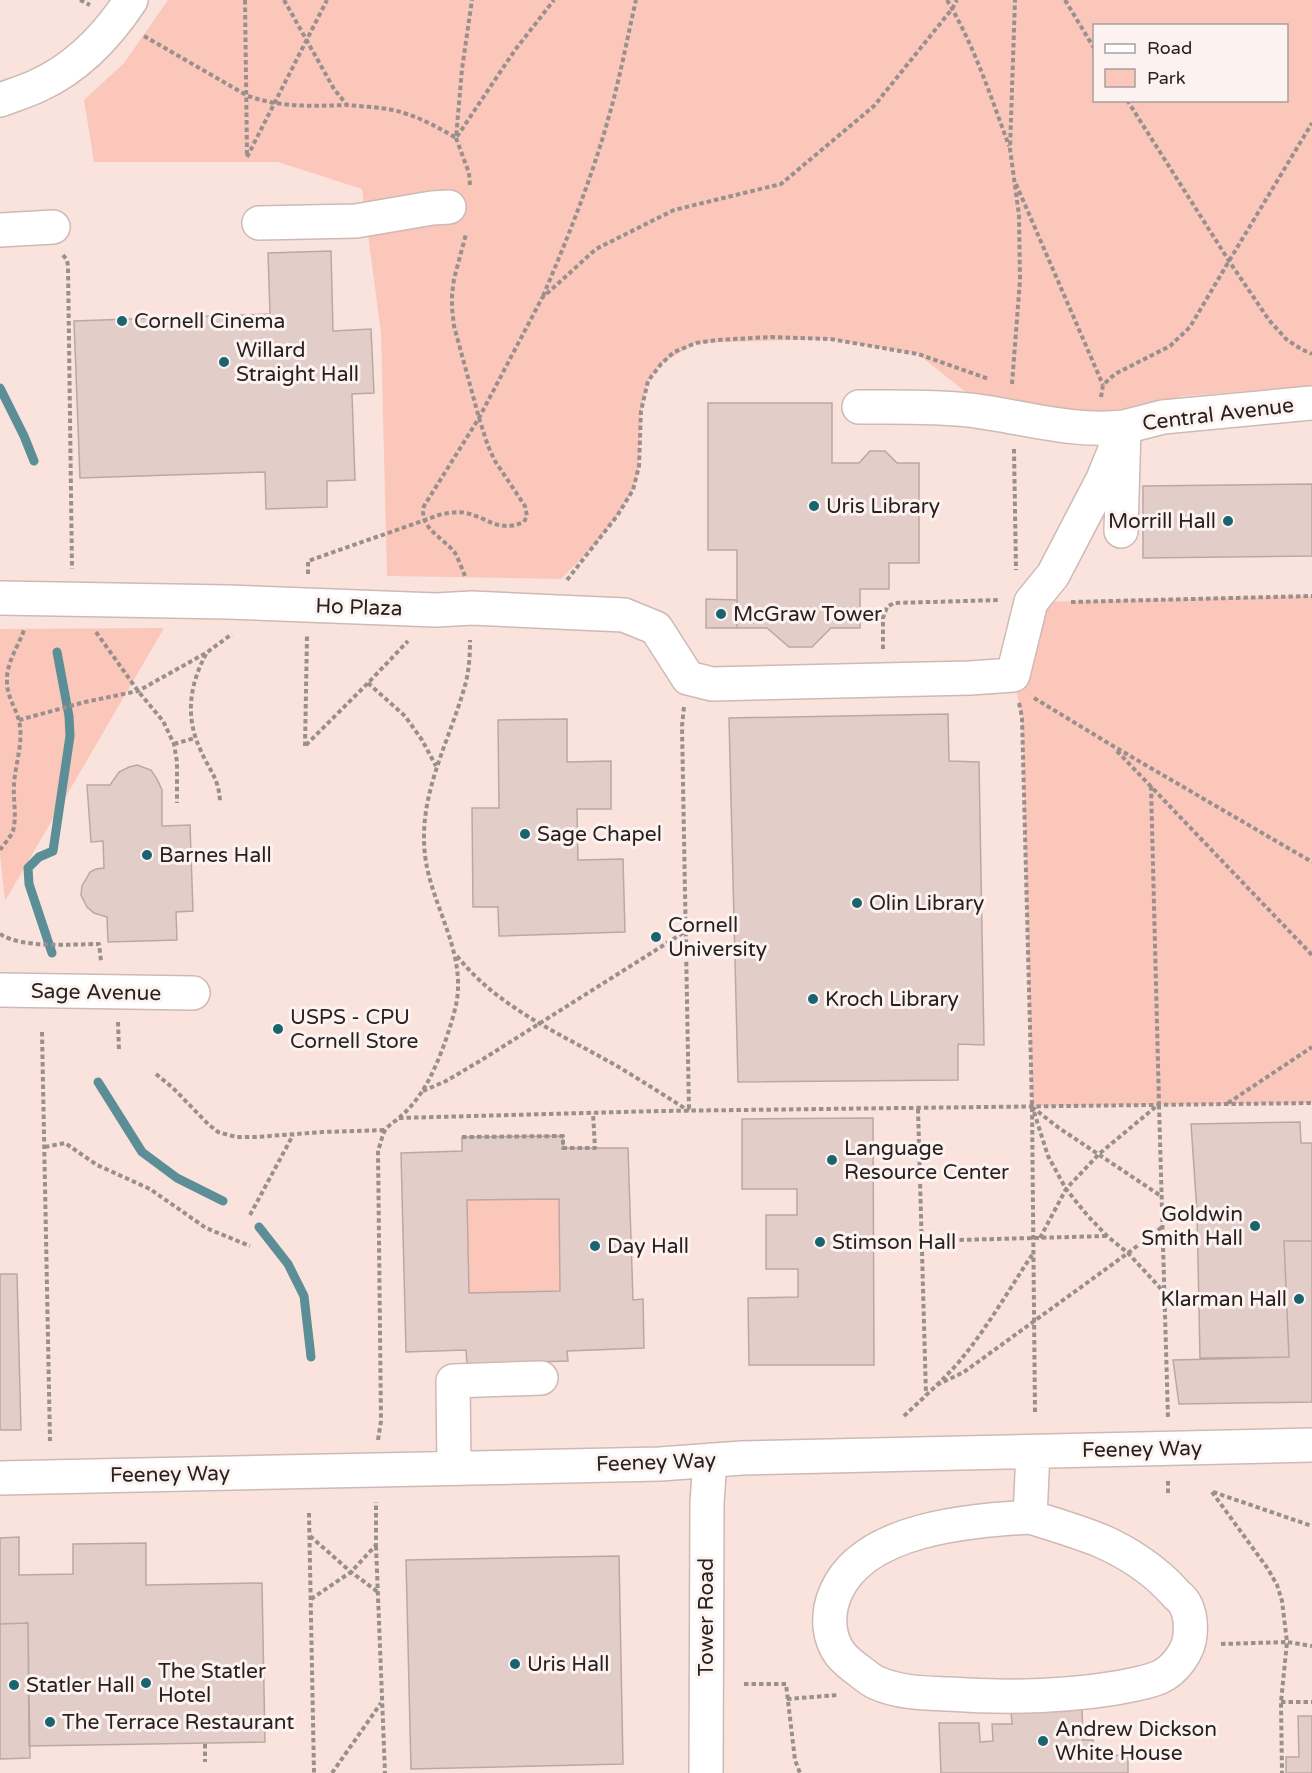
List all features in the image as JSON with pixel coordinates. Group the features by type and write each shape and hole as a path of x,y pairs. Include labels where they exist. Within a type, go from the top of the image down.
{"street":[{"path":"0,100 40,85 81,57 117,21 133,15"},
{"path":"259,223 356,221 432,208 462,211"},
{"path":"0,230 54,227"},
{"name":"Central Avenue","path":"858,407 967,410 1105,429 1124,427 1163,417 1312,403"},
{"path":"1121,531 1124,427"},
{"path":"688,678 712,684 1013,675 1031,602 1053,575 1098,488 1124,427"},
{"name":"Ho Plaza","path":"0,598 436,610 472,608 624,615 656,628 688,678"},
{"name":"Sage Avenue","path":"0,990 193,993"},
{"path":"454,1468 453,1381 541,1378"},
{"name":"Feeney Way","path":"0,1478 660,1464 766,1458 1312,1445"},
{"path":"1030,1517 1033,1452"},
{"name":"Tower Road","path":"706,1773 707,1503 710,1460"},
{"path":"1030,1517 1099,1540 1163,1578 1185,1604 1191,1624 1190,1644 1176,1665 1160,1677 1133,1685 1088,1692 989,1697 898,1691 875,1682 842,1659 831,1639 829,1621 832,1602 840,1582 856,1563 875,1550 919,1533 969,1522 1030,1517"}],"path":[{"path":"245,0 247,157 327,0"},
{"path":"284,0 334,89 347,105"},
{"path":"436,610 306,746 308,561 442,514 465,513 500,526 515,526 524,522 527,516 525,506 495,461 479,418 454,326 452,308 462,211 469,173 456,138 462,69 472,0"},
{"path":"456,138 515,50 554,0"},
{"path":"385,1773 376,1545 376,1470 381,1421 378,1150 385,1130 399,1118 422,1091 450,1029 457,1002 456,955 425,856 424,823 428,796 437,766 465,687 470,658 472,608 467,580 454,553 423,520 423,512 427,501 479,418 542,298 565,244 610,116 636,0"},
{"path":"947,0 990,92 1010,150"},
{"path":"542,298 596,249 674,210 781,184 874,106 957,0"},
{"path":"1015,0 1010,150 1019,215 1020,280 1011,387 1017,578 1020,588 1031,602"},
{"path":"1065,0 1093,45"},
{"path":"133,15 246,95 275,104 347,105 402,112 456,138"},
{"path":"1128,102 1269,320 1286,339 1312,354"},
{"path":"1103,385 1115,374 1170,346 1190,327 1312,123"},
{"path":"1014,179 1103,385 1101,395"},
{"path":"54,227 54,252 63,255 68,266 72,599 138,691 163,721 174,744 177,762 177,803"},
{"path":"881,680 883,618 887,607 894,603 1312,596"},
{"path":"19,720 85,702 138,691 206,653 271,604"},
{"path":"0,850 14,829 14,786 21,734 7,683 10,660 22,636"},
{"path":"206,653 193,685 191,717 195,738 219,786 220,802"},
{"path":"1013,675 1035,700 1312,862"},
{"path":"1013,675 1022,717 1032,1106 1035,1413"},
{"path":"688,678 682,726 689,1111"},
{"path":"368,683 405,716 437,766"},
{"path":"174,744 195,738"},
{"path":"1113,746 1312,955"},
{"path":"1151,786 1168,1448"},
{"path":"422,1091 446,1081 471,1066 686,930"},
{"path":"0,934 7,939 17,941 57,944"},
{"path":"456,955 481,982 508,1005 622,1069 689,1111"},
{"path":"42,1032 50,1441"},
{"path":"1228,1103 1312,1047"},
{"path":"156,1074 218,1132 236,1137 385,1130"},
{"path":"399,1118 689,1111 1312,1103"},
{"path":"1040,1238 1066,1189 1098,1154 1159,1104"},
{"path":"1032,1106 1059,1128 1161,1196"},
{"path":"1032,1106 1048,1156 1066,1189 1107,1236 1128,1253 1164,1293"},
{"path":"918,1109 926,1395"},
{"path":"462,1137 563,1136 563,1148 595,1148 593,1113"},
{"path":"250,1215 293,1134"},
{"path":"45,1147 65,1143 97,1165 150,1189 206,1228 250,1246"},
{"path":"1161,1212 1197,1212"},
{"path":"938,1385 964,1372 1162,1227"},
{"path":"922,1241 1107,1236"},
{"path":"904,1416 938,1385 959,1361 1033,1254"},
{"path":"1282,1773 1281,1702 1287,1642 1282,1600 1268,1569 1212,1492 1312,1526"},
{"path":"309,1513 314,1773"},
{"path":"309,1535 378,1592"},
{"path":"311,1599 351,1572 376,1545"},
{"path":"1190,1644 1287,1642 1312,1647"},
{"path":"744,1684 786,1684 795,1760 800,1773"},
{"path":"332,1773 382,1702"},
{"path":"1281,1702 1312,1702"},
{"path":"205,1744 205,1762"}],"shaded area":[{"name":"Cornell University","path":"0,0 1312,0 1312,1773 0,1773"}],"green space":[{"path":"168,0 1312,0 1312,386 1184,396 1130,408 1076,413 973,398 918,354 830,339 696,343 661,364 648,381 641,411 639,466 633,490 596,544 561,579 387,576 381,333 362,189 278,162 94,162 84,100 124,63"},
{"path":"1312,596 1312,1103 1032,1106 1022,718 1013,675 1031,602"},
{"path":"164,628 5,901 0,854 0,629"},
{"path":"559,1199 560,1291 469,1293 467,1200"}],"building":[{"name":"Willard Straight Hall","path":"331,251 333,331 371,329 374,393 352,394 355,480 327,481 327,507 266,509 265,472 80,478 74,321 270,314 268,253"},
{"name":"Uris Library","path":"708,403 832,403 832,463 859,463 870,451 885,451 897,463 919,463 919,563 889,563 889,589 860,589 860,628 831,628 812,647 789,647 767,628 737,628 737,550 708,550"},
{"name":"Morrill Hall","path":"1312,484 1312,556 1143,558 1143,486"},
{"name":"McGraw Tower","path":"706,599 737,600 737,628 706,628"},
{"name":"Olin Library","path":"948,714 949,761 979,762 984,1045 958,1044 958,1080 738,1082 729,718"},
{"name":"Sage Chapel","path":"567,719 567,762 611,761 611,809 577,809 578,860 623,859 625,932 499,936 498,907 473,907 472,808 499,808 498,720"},
{"name":"Barnes Hall","path":"137,765 151,770 162,790 162,826 190,825 193,911 176,912 177,940 108,942 107,917 94,913 87,907 81,895 82,886 90,872 104,868 103,841 91,842 87,785 110,785 119,772"},
{"name":"Stimson Hall","path":"873,1118 874,1365 749,1365 748,1298 798,1297 798,1269 766,1269 766,1215 797,1215 797,1189 742,1189 742,1119"},
{"name":"Goldwin Smith Hall","path":"1300,1122 1301,1143 1312,1143 1312,1241 1284,1241 1289,1357 1200,1358 1197,1212 1191,1124"},
{"name":"Day Hall","path":"563,1136 563,1148 628,1148 633,1300 643,1299 644,1348 567,1351 568,1361 467,1364 466,1350 406,1352 401,1153 462,1151 462,1137","holes":["559,1199 560,1291 469,1293 467,1200"]},
{"name":"Klarman Hall","path":"1284,1241 1312,1241 1312,1402 1179,1404 1173,1360 1289,1357"},
{"path":"0,1274 17,1274 21,1430 0,1430"},
{"name":"The Statler Hotel","path":"19,1537 19,1575 73,1574 73,1544 146,1543 146,1585 262,1583 265,1742 29,1746 28,1623 0,1624 0,1538"},
{"name":"Uris Hall","path":"619,1556 623,1764 411,1769 406,1560"},
{"name":"Statler Hall","path":"28,1623 30,1758 0,1759 0,1624"},
{"name":"Andrew Dickson White House","path":"1082,1708 1083,1740 1093,1740 1094,1756 1128,1755 1128,1773 941,1773 939,1723 979,1723 980,1742 993,1741 992,1724 1012,1724 1011,1709"},
{"path":"1298,1716 1312,1716 1312,1773 1286,1773 1286,1757 1299,1757"}],"waterway":[{"path":"0,388 34,461"},
{"path":"52,953 29,884 28,868 39,857 53,851 70,736 69,716 57,652"},
{"path":"98,1082 142,1152 177,1178 223,1201"},
{"path":"259,1227 288,1264 304,1296 311,1357"}],"place":[{"name":"Cornell Cinema","path":"122,321"},
{"name":"Willard Straight Hall","path":"224,362"},
{"name":"Uris Library","path":"814,506"},
{"name":"Morrill Hall","path":"1228,521"},
{"name":"McGraw Tower","path":"721,614"},
{"name":"Sage Chapel","path":"525,834"},
{"name":"Barnes Hall","path":"147,855"},
{"name":"Olin Library","path":"857,903"},
{"name":"Cornell University","path":"656,937"},
{"name":"Kroch Library","path":"813,999"},
{"name":"USPS - CPU Cornell Store","path":"278,1029"},
{"name":"Language Resource Center","path":"832,1160"},
{"name":"Goldwin Smith Hall","path":"1255,1226"},
{"name":"Stimson Hall","path":"820,1242"},
{"name":"Day Hall","path":"595,1246"},
{"name":"Klarman Hall","path":"1299,1299"},
{"name":"Uris Hall","path":"515,1664"},
{"name":"The Statler Hotel","path":"146,1683"},
{"name":"Statler Hall","path":"14,1685"},
{"name":"The Terrace Restaurant","path":"50,1722"},
{"name":"Andrew Dickson White House","path":"1043,1741"}]}
